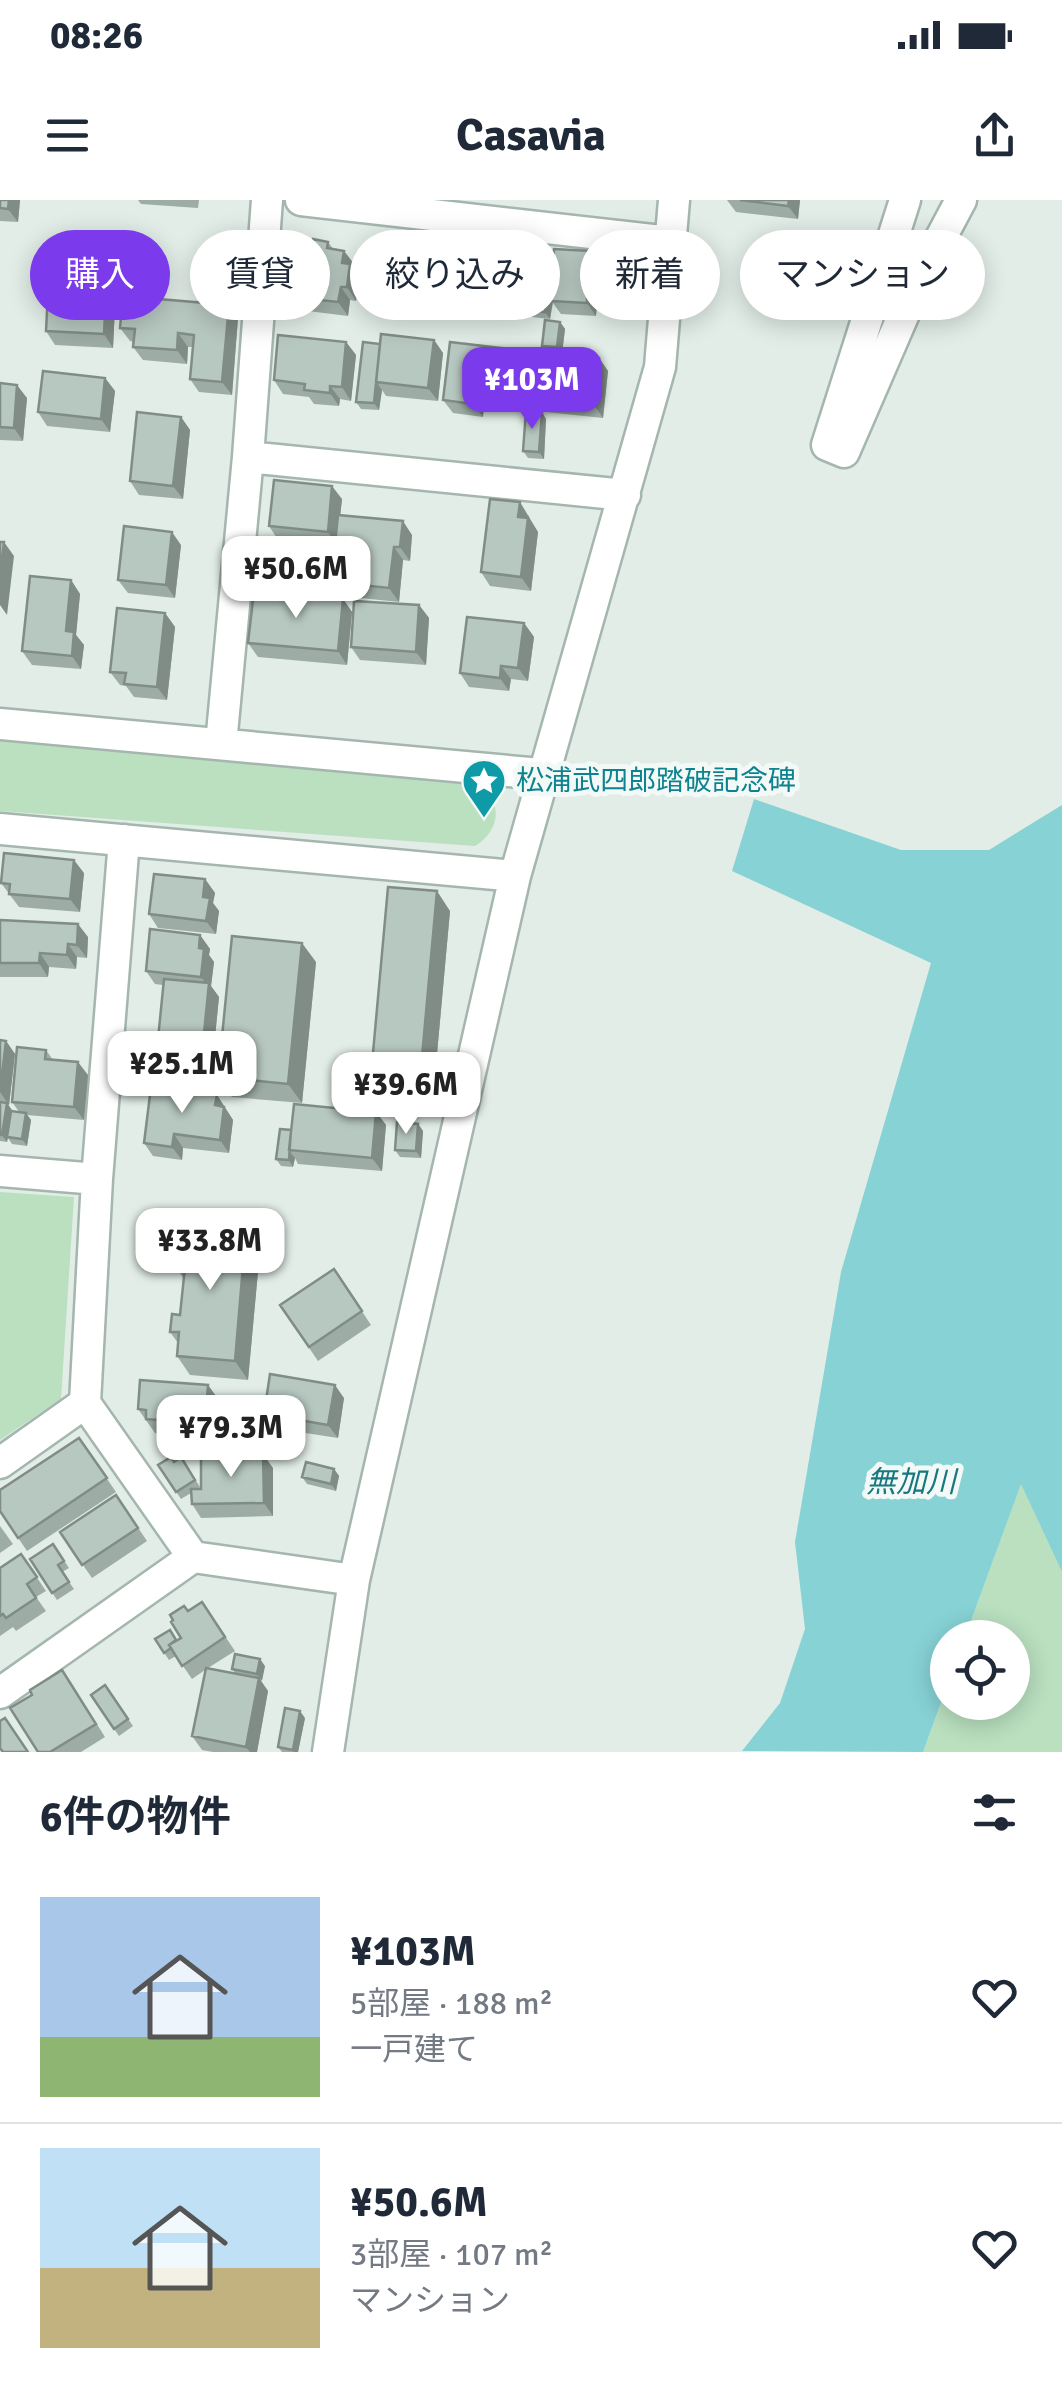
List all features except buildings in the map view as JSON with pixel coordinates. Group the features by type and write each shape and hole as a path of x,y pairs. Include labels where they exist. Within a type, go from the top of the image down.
{"street":[{"path":"221,744 268,200"},
{"path":"301,200 580,232"},
{"path":"671,230 674,200"},
{"path":"906,200 827,445 844,452 919,279 961,200"},
{"path":"328,1752 354,1580 515,876 660,368 664,320"},
{"path":"248,457 625,495"},
{"path":"0,724 541,774"},
{"path":"0,829 515,876"},
{"path":"124,840 97,1180 85,1403 193,1557"},
{"path":"0,1172 97,1180"},
{"path":"0,1463 85,1403"},
{"path":"0,1693 193,1557 354,1580"}],"green space":[{"path":"0,738 445,776 470,782 487,793 496,817 489,833 475,846 0,811"},
{"path":"0,1192 74,1197 61,1399 0,1440"},
{"path":"1021,1483 1062,1572 1062,1752 923,1752 935,1720 1030,1720 1030,1620 971,1620"}],"water":[{"name":"無加川","path":"754,799 901,850 989,850 1062,805 1062,1572 1021,1484 971,1620 930,1620 930,1720 935,1720 923,1752 742,1751 780,1703 805,1629 795,1542 841,1272 931,963 732,871"}],"place":[{"name":"松浦武四郎踏破記念碑","path":"484,819"}]}
